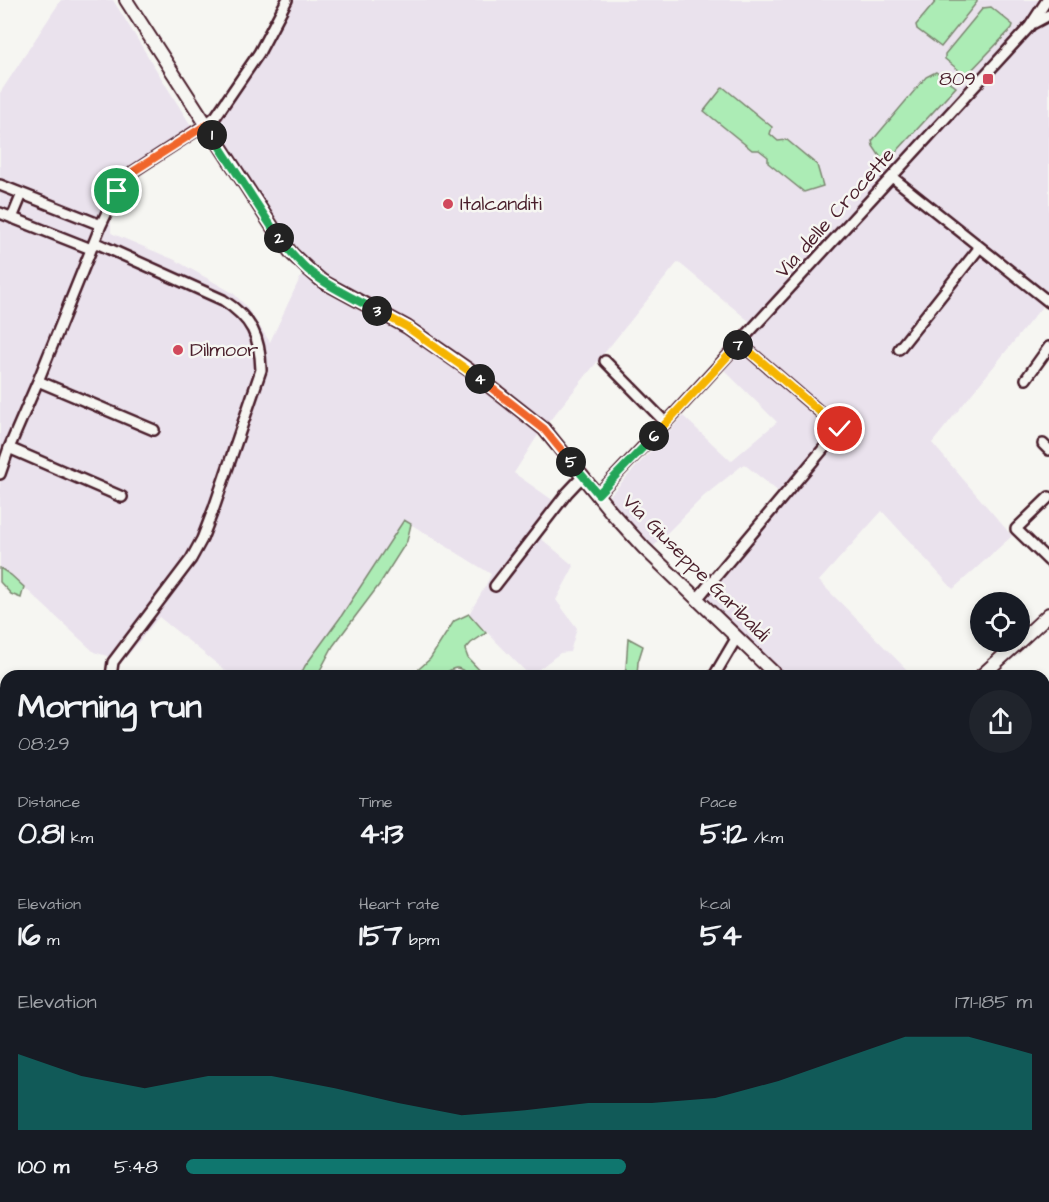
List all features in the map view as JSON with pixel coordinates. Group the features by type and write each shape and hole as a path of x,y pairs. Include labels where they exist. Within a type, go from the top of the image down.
{"street":[{"name":"Via Giuseppe Garibaldi","path":"126,0 292,254 322,280 407,327 468,370 544,429 644,548 771,670"},
{"path":"0,474 100,225 117,191 134,171 206,125 216,116 259,53 287,0"},
{"name":"Via delle Crocette","path":"598,494 740,343 1030,26 1047,0"},
{"name":"Via delle Crocette","path":"1030,26 1049,15"},
{"path":"892,177 1049,302"},
{"path":"0,185 100,225"},
{"path":"12,218 22,194"},
{"path":"0,213 92,245 223,300 245,317 252,328 261,353 261,370 202,539 191,559 113,662 112,670"},
{"path":"899,349 980,247"},
{"path":"697,599 840,429 740,343"},
{"path":"1026,379 1049,347"},
{"path":"605,361 666,423"},
{"path":"38,381 154,430"},
{"path":"9,448 122,497"},
{"path":"495,586 567,493 583,476"},
{"path":"1049,497 1016,529 1049,561"},
{"path":"1030,631 1049,614"},
{"path":"718,670 737,637"},
{"path":"988,670 1007,652"}],"shaded area":[{"path":"61,0 113,0 198,137 138,174 111,216 111,233 175,260 233,293 245,305 270,342 300,278 313,266 295,252 217,127 225,109 288,0 1049,0 1049,298 932,443 1012,536 953,589 882,511 819,581 907,670 777,670 697,592 780,493 744,464 704,496 650,550 609,496 683,416 731,461 777,422 724,370 749,321 678,262 538,435 514,473 554,501 532,531 574,566 556,600 577,628 570,652 560,653 538,670 524,670 469,614 491,574 404,520 303,670 225,670 159,617 123,661 94,652 11,575 0,568 0,93"}],"green space":[{"path":"937,0 977,0 941,47 917,29 916,25"},
{"path":"991,7 1013,25 1012,28 966,76 945,59 945,54 983,8"},
{"path":"936,72 956,87 885,164 872,141 926,77"},
{"path":"723,87 772,127 770,134 778,141 787,140 817,165 823,186 804,192 768,163 768,157 759,150 752,150 704,111"},
{"path":"404,520 411,524 407,541 379,585 333,646 320,670 303,670"},
{"path":"0,568 24,587 21,598 11,594 0,582"},
{"path":"469,614 486,633 465,650 468,658 479,670 456,668 418,670 430,659 454,621"},
{"path":"628,638 643,646 637,670 625,670"}],"place":[{"name":"809","path":"988,79"},
{"name":"Italcanditi","path":"448,204"},
{"name":"Dilmoor","path":"178,350"}],"route":[{"path":"117,191 134,171 206,125 292,254 322,280 407,327 468,370 544,429 598,494 740,343 840,429"}]}
